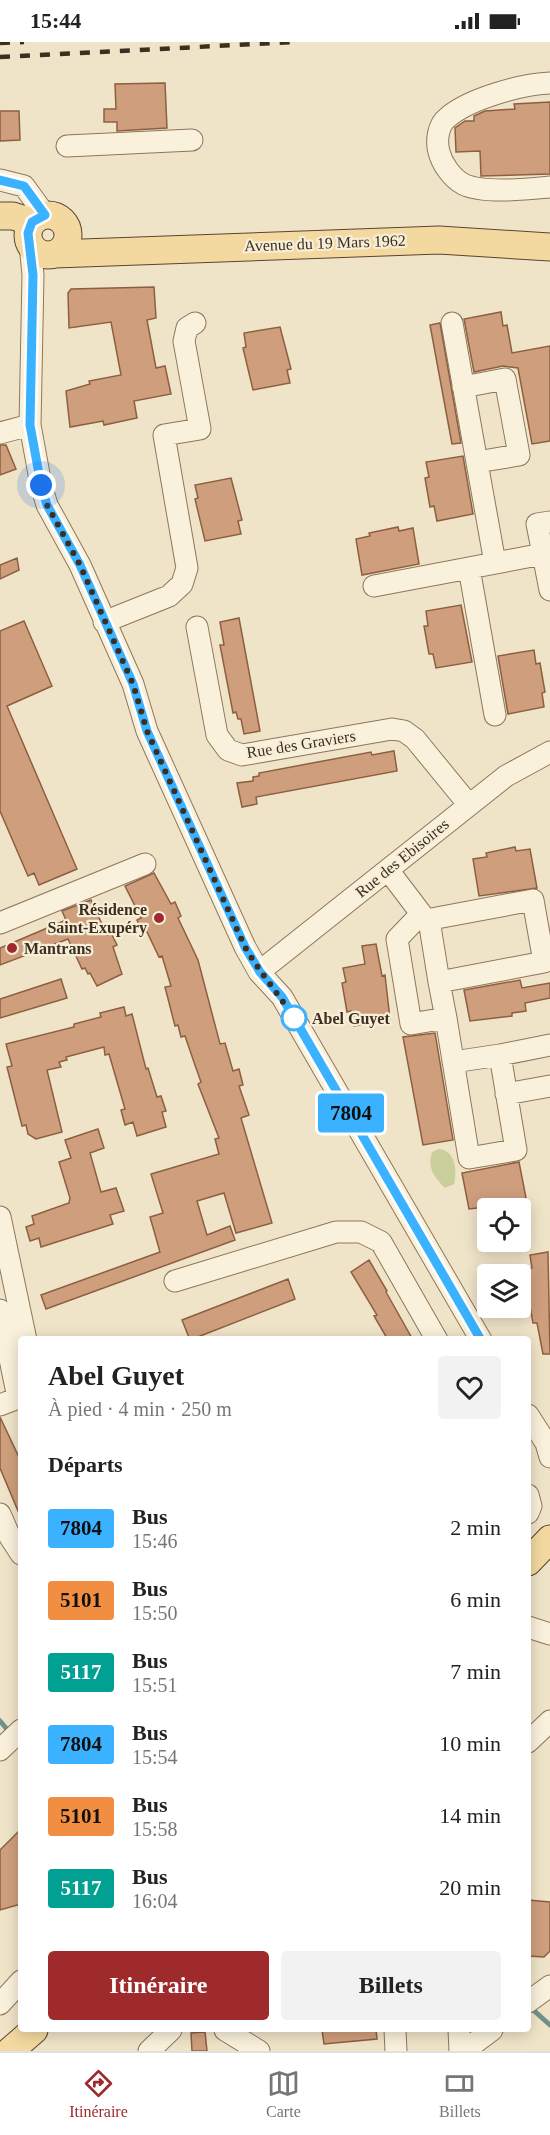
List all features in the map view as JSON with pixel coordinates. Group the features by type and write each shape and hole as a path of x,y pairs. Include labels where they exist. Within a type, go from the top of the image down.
{"main road":[{"name":"Avenue du 19 Mars 1962","path":"0,216 13,216 45,242 100,251 439,240 550,247"},
{"path":"531,1559 550,1539"},
{"path":"10,2051 32,2032"}],"street":[{"path":"550,83 511,88 456,112 446,118 441,127 438,146 449,171 464,184 517,189 550,187"},
{"path":"67,146 192,140"},
{"path":"0,180 24,186 45,242 30,425 33,454 47,505 80,565 133,684 147,731 240,937 260,972 282,997 473,1336"},
{"path":"452,322 495,563"},
{"path":"104,622 169,596 182,584 188,568 164,435 200,429 184,341 188,328 195,323"},
{"path":"463,387 505,380 507,390 519,455 477,462"},
{"path":"0,433 30,425"},
{"path":"550,522 537,524 550,590"},
{"path":"374,586 543,555"},
{"path":"469,568 495,715"},
{"name":"Rue des Graviers","path":"197,627 216,735 228,750 242,755 392,729 404,731 415,739 469,804"},
{"name":"Rue des Ebisoires","path":"260,972 469,804 506,776 550,752"},
{"path":"6,921 145,864"},
{"path":"388,870 425,917 446,1018 469,1158 516,1150 500,1055"},
{"path":"439,982 544,962 533,900 425,917 396,939 411,1024 446,1018"},
{"path":"453,1062 550,1045"},
{"path":"506,1094 550,1086"},
{"path":"0,1217 25,1336"},
{"path":"175,1281 336,1232 361,1232 381,1242 435,1336"},
{"path":"0,1310 18,1398 0,1405"},
{"path":"531,1420 549,1449"},
{"path":"0,1514 18,1549"},
{"path":"531,1628 550,1634"},
{"path":"531,1739 550,1721"},
{"path":"0,1750 18,1733"},
{"path":"0,2004 18,1984"},
{"path":"531,2000 550,1986"},
{"path":"149,2051 169,2032"},
{"path":"228,2032 259,2051"},
{"path":"395,2032 396,2051"},
{"path":"459,2032 462,2051 489,2032"}],"green space":[{"path":"439,1149 449,1153 455,1167 454,1184 445,1188 435,1176 430,1163 432,1152"}],"building":[{"path":"165,83 167,128 117,131 117,122 104,122 104,109 116,109 115,84"},
{"path":"550,102 550,174 481,176 480,151 456,152 455,128 465,121 474,121 474,116 485,111 515,109 514,104"},
{"path":"0,111 19,111 20,140 0,141"},
{"path":"154,287 156,318 147,320 156,368 165,366 171,394 134,401 137,418 104,425 103,421 70,427 66,391 90,384 89,381 121,375 111,322 69,328 68,293 71,289"},
{"path":"501,312 503,326 507,325 512,353 550,346 550,441 532,444 518,368 503,366 474,372 464,319"},
{"path":"440,323 461,443 452,444 430,325"},
{"path":"280,327 291,369 287,370 290,383 253,390 243,348 246,347 244,333"},
{"path":"0,445 6,445 16,469 0,475"},
{"path":"463,456 473,514 437,521 434,506 430,507 425,478 429,477 426,462"},
{"path":"231,478 242,520 238,521 241,534 205,541 195,499 198,498 195,485"},
{"path":"398,527 399,531 413,528 419,564 362,575 356,539 370,536 369,533"},
{"path":"17,558 19,570 0,579 0,565"},
{"path":"461,605 472,662 436,668 433,654 429,654 424,626 428,626 426,611"},
{"path":"239,618 260,731 244,734 241,719 238,719 236,712 233,713 220,645 224,645 220,622"},
{"path":"24,621 52,686 7,706 77,869 39,885 34,873 28,876 0,811 0,631"},
{"path":"534,650 536,664 540,663 545,692 542,693 544,707 508,714 498,656"},
{"path":"394,751 397,771 256,797 257,804 242,807 237,783 253,781 253,777 259,776 259,773 371,752 372,755"},
{"path":"515,847 516,851 530,849 537,888 479,896 473,859 487,857 486,853"},
{"path":"154,873 171,904 175,902 181,916 178,918 198,960 220,1044 225,1043 233,1071 239,1069 243,1085 239,1086 249,1115 241,1118 272,1223 236,1233 224,1193 197,1201 207,1235 230,1226 235,1240 46,1309 41,1295 160,1252 150,1217 163,1213 151,1174 219,1154 215,1139 219,1138 198,1084 201,1082 185,1036 181,1037 178,1025 175,1026 165,987 171,986 162,956 159,957 147,932 143,933 137,920 141,918 125,886"},
{"name":"Résidence Saint-Exupéry","path":"91,900 107,935 111,933 117,945 113,947 122,974 97,986 90,973 88,974 85,968 82,969 68,939 0,965 0,948 66,920 62,911"},
{"path":"376,944 382,976 385,975 390,1019 354,1026 351,1011 347,1012 342,983 346,982 343,968 365,964 362,946"},
{"path":"61,979 67,998 0,1018 0,999"},
{"path":"520,980 522,988 550,983 550,998 525,1003 526,1011 512,1013 512,1016 470,1021 464,990"},
{"path":"124,1007 126,1016 132,1014 146,1069 148,1068 157,1097 161,1096 166,1111 162,1112 166,1127 137,1136 133,1122 125,1125 121,1110 125,1109 109,1054 105,1055 104,1047 66,1057 67,1060 59,1062 61,1067 47,1070 62,1132 36,1139 28,1134 26,1125 22,1126 7,1067 12,1066 6,1044 74,1027 74,1024 101,1017 100,1013"},
{"path":"435,1033 453,1140 423,1145 403,1037"},
{"path":"98,1129 104,1148 90,1153 101,1192 116,1188 124,1211 110,1215 113,1224 41,1247 39,1238 30,1241 26,1227 34,1224 32,1216 69,1203 70,1198 59,1162 71,1158 65,1140"},
{"path":"519,1162 526,1198 477,1198 477,1208 469,1209 462,1173"},
{"path":"548,1252 550,1354 543,1354 537,1323 533,1323 530,1255"},
{"path":"369,1260 411,1336 386,1336 374,1316 377,1315 351,1272"},
{"path":"288,1279 295,1299 200,1336 188,1336 182,1320"},
{"path":"0,1417 18,1455 18,1511 0,1468"},
{"path":"18,1832 18,1905 0,1910 0,1850"},
{"path":"531,1900 550,1902 550,1951 544,1957 531,1956"},
{"path":"205,2032 207,2051 192,2051 191,2033"},
{"path":"322,2032 376,2032 377,2039 324,2044"}],"waterway":[{"path":"0,1721 11,1734"},
{"path":"531,2008 550,2025"}],"railway":[{"path":"0,43 24,42"},
{"path":"0,57 296,42"}],"bus line":[{"name":"7804","path":"0,180 24,186 33,195 45,215 32,222 28,239 33,275 30,425 33,454 47,505 80,565 133,684 147,731 245,947 260,972 282,997 479,1336"}],"place":[{"name":"Résidence Saint-Exupéry","path":"159,918"},
{"name":"Mantrans","path":"12,948"},
{"name":"Abel Guyet","path":"294,1018"}],"route":[{"path":"41,485 55,523 80,565 133,684 147,731 245,947 260,972 282,997 298,1025 294,1018"}]}
